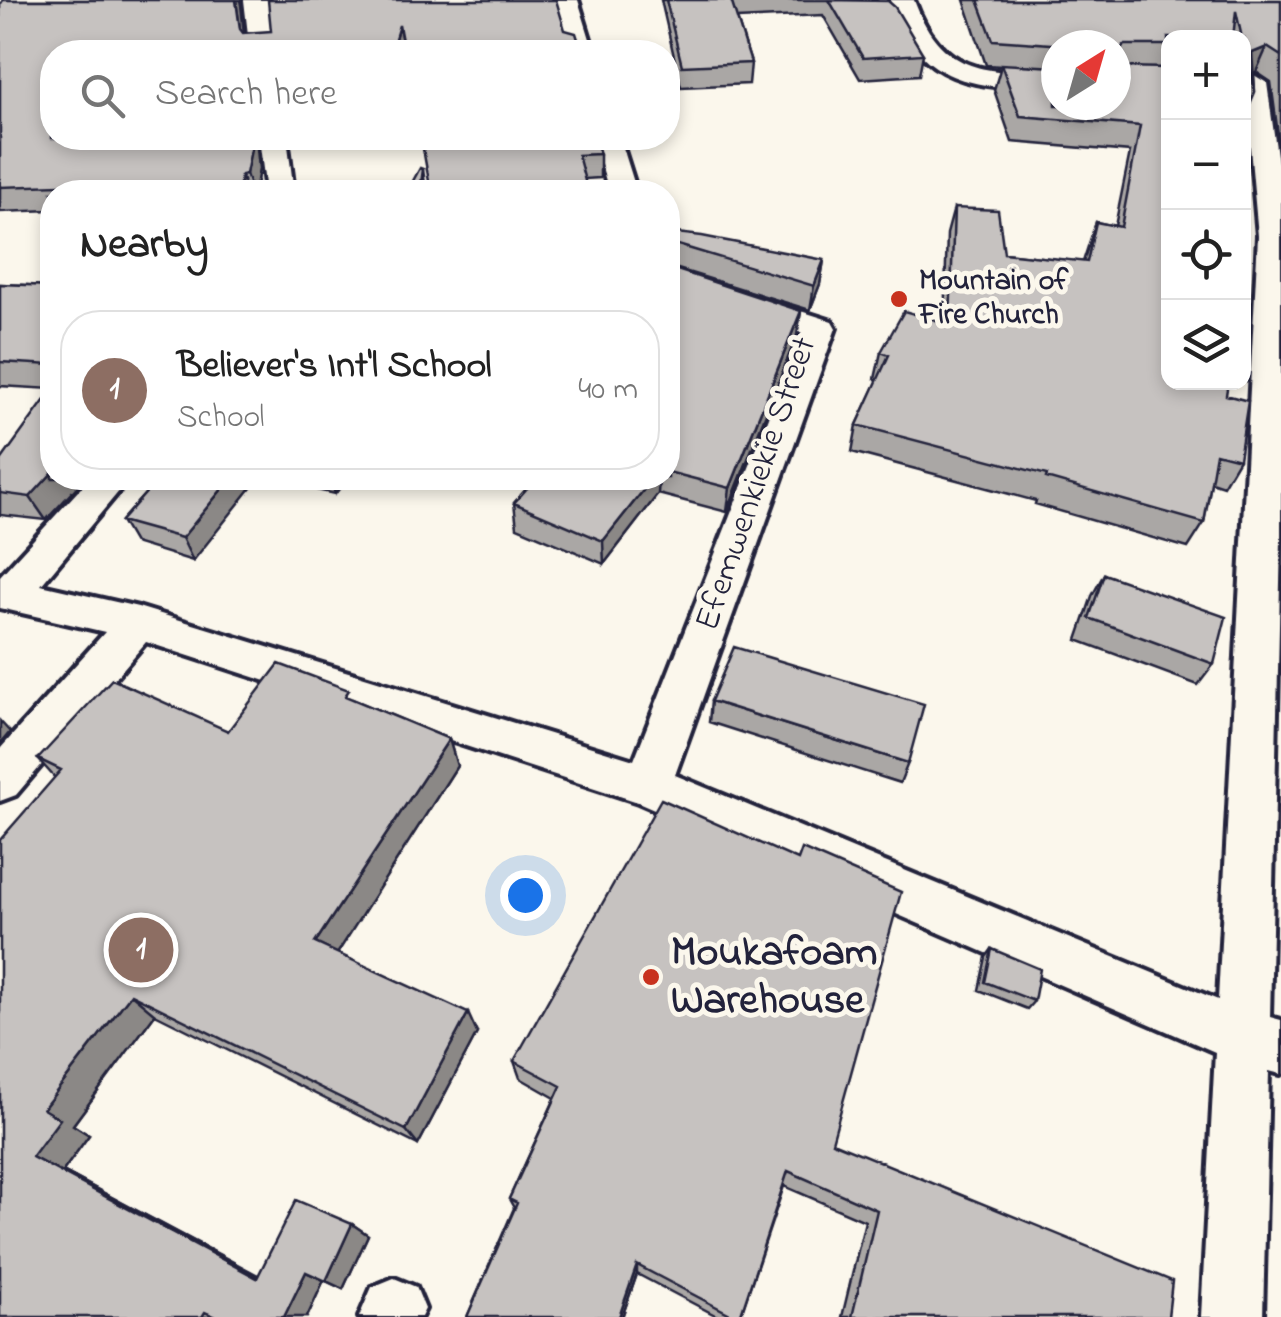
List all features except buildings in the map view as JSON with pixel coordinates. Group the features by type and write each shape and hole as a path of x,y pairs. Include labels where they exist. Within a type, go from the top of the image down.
{"street":[{"path":"256,0 261,40"},
{"path":"566,0 578,40"},
{"path":"902,0 908,25 928,54 955,71 998,81 1041,81"},
{"path":"1232,1317 1262,1042 1273,236 1259,83"},
{"path":"275,150 278,180"},
{"path":"611,150 619,180"},
{"name":"Efemwenkiekie Street","path":"648,785 820,328 680,282"},
{"path":"4,593 100,490"},
{"path":"4,593 138,623 648,785 1262,1042"},
{"path":"0,781 138,623"}],"place":[{"name":"Mountain of Fire Church","path":"899,299"},
{"name":"Believer's Int'l School","path":"141,950"},
{"name":"Moukafoam Warehouse","path":"651,977"}]}
